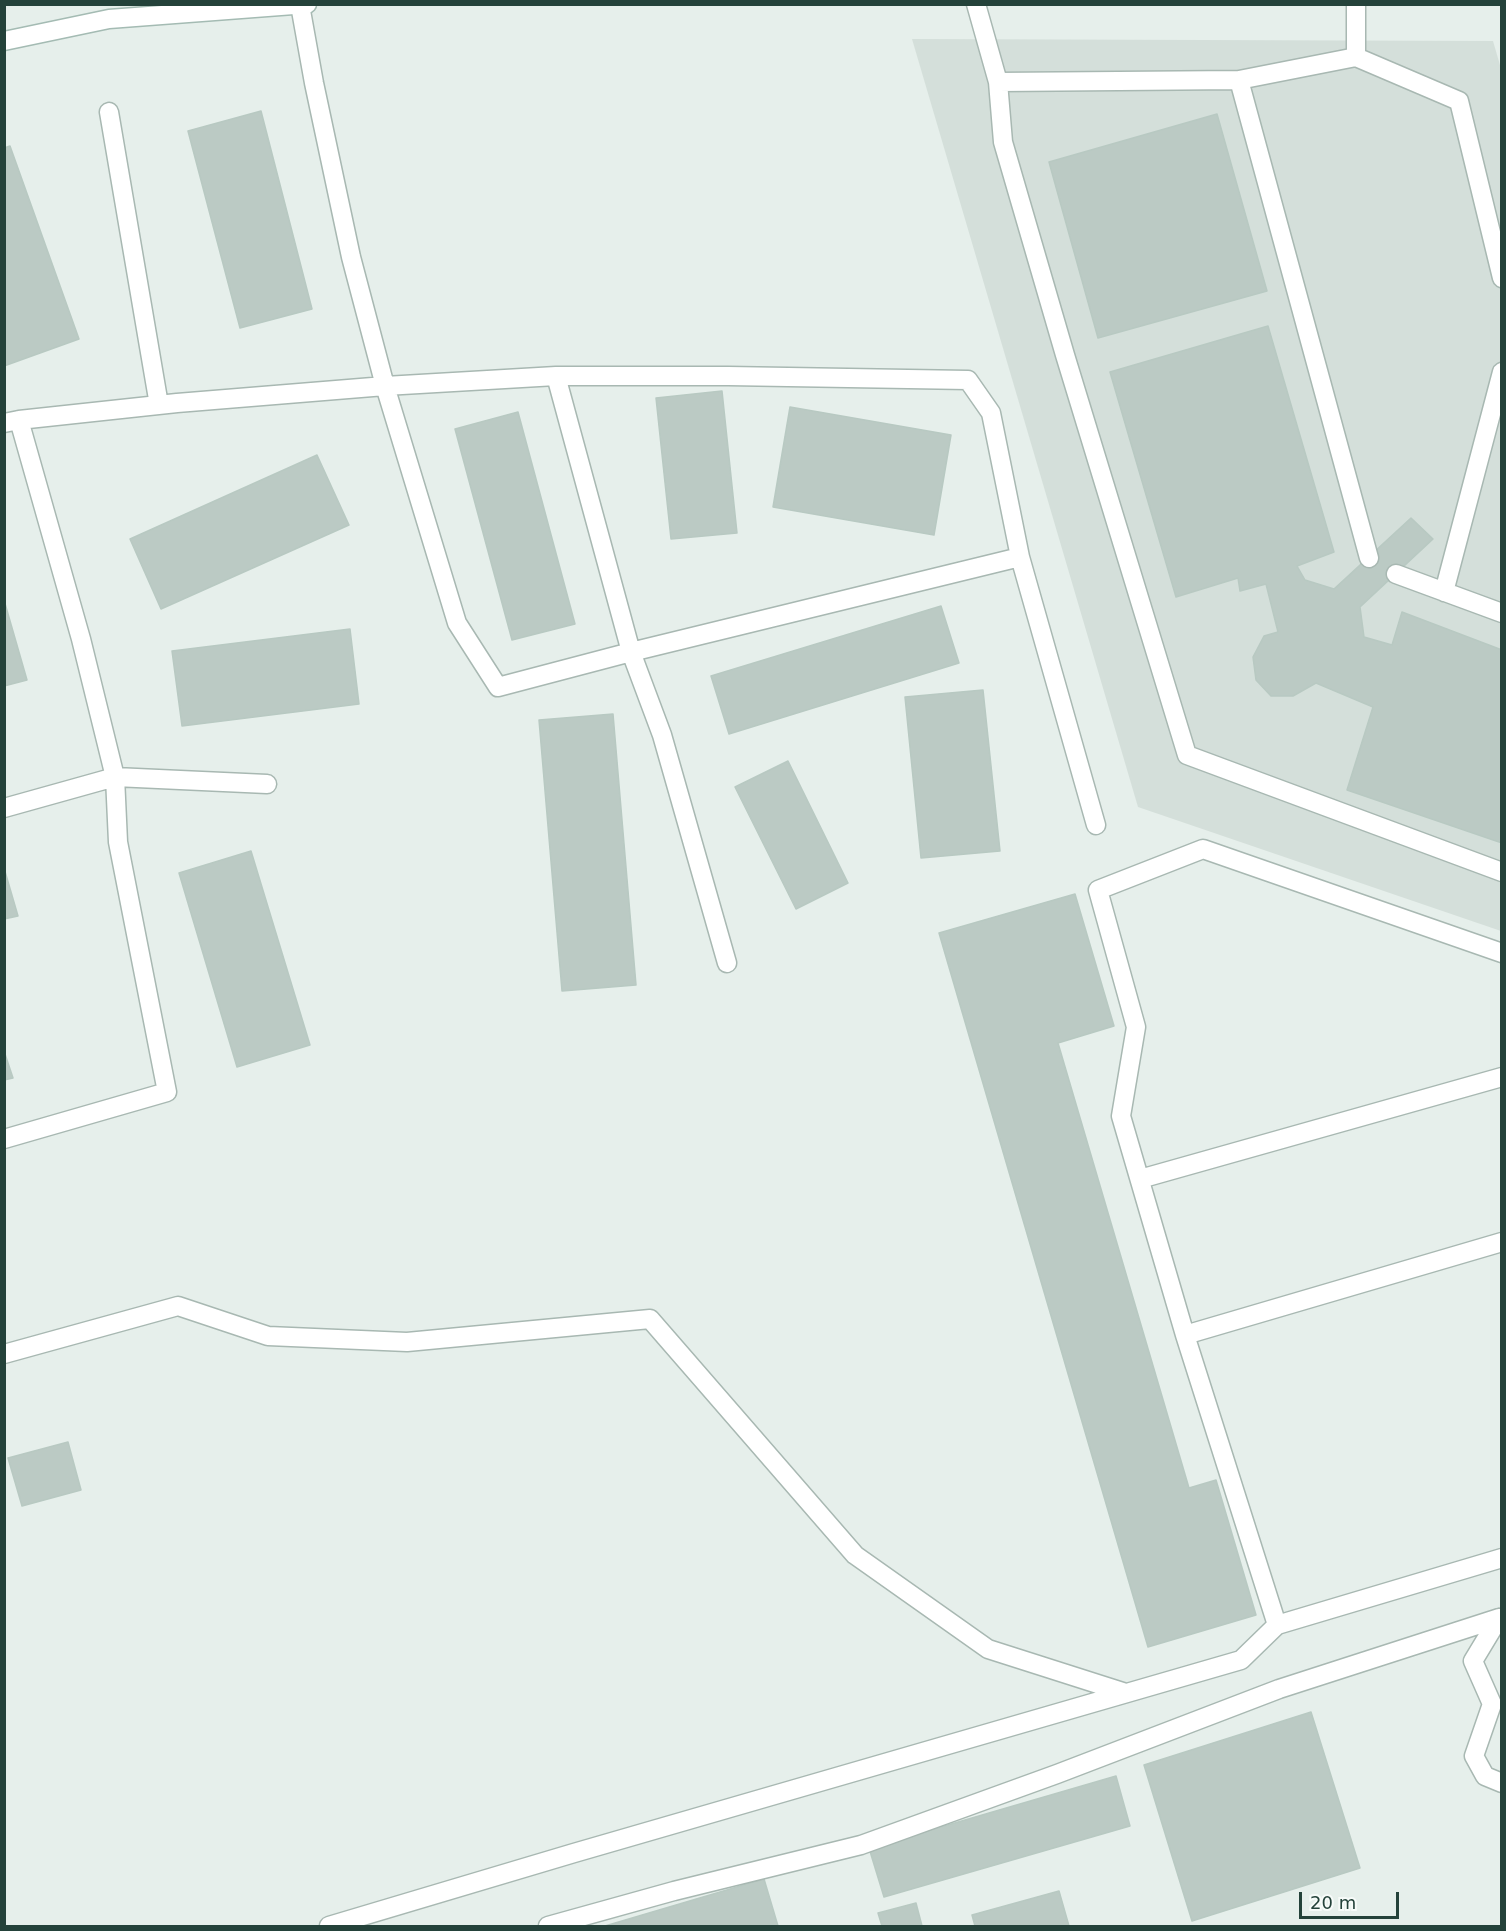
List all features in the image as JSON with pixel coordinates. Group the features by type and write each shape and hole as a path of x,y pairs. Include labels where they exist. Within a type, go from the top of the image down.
{"main road":[{"path":"4,41 109,19 307,4"},
{"path":"976,4 998,82 1003,142 1068,367 1187,755 1502,872"},
{"path":"1356,4 1356,57"},
{"path":"300,5 351,257 385,386 457,623 498,687 1020,557"},
{"path":"998,82 1239,80 1356,57 1459,101 1502,278"},
{"path":"1239,80 1369,558"},
{"path":"109,112 159,405"},
{"path":"1444,592 1502,372"},
{"path":"556,376 632,652 662,735 727,963"},
{"path":"4,1139 167,1092 118,842 115,777 81,639 12,422 159,405 385,386 556,376 968,380 991,413 1020,557 1096,825"},
{"path":"1396,574 1502,613"},
{"path":"4,808 115,777 267,784"},
{"path":"1276,1625 1185,1335 1121,1116 1136,1028 1098,890 1203,849 1502,953"},
{"path":"1140,1179 1502,1077"},
{"path":"1185,1335 1502,1242"},
{"path":"4,1354 178,1306 268,1336 407,1342 650,1319 855,1556 988,1649 1126,1693"},
{"path":"329,1926 1240,1660 1276,1625 1502,1558"},
{"path":"1500,1619 1473,1661 1492,1704 1474,1756 1485,1776 1502,1783"},
{"path":"548,1926 675,1891 861,1845 1057,1774 1279,1689 1500,1619"}],"shaded area":[{"path":"912,39 1493,41 1502,72 1501,931 1138,807"}],"building":[{"path":"261,111 312,309 240,328 188,131"},
{"path":"1217,114 1267,291 1098,338 1049,162"},
{"path":"10,146 79,339 4,366 4,148"},
{"path":"1268,326 1334,552 1297,566 1305,580 1334,589 1411,518 1433,539 1360,607 1364,637 1392,645 1402,612 1502,650 1502,843 1347,790 1373,707 1316,683 1293,696 1271,696 1256,680 1253,657 1264,636 1278,632 1266,584 1240,591 1238,578 1176,597 1110,372"},
{"path":"722,391 737,533 671,539 656,398"},
{"path":"790,407 951,435 934,535 773,507"},
{"path":"518,412 575,624 512,640 455,429"},
{"path":"317,455 349,525 161,609 130,539"},
{"path":"4,600 27,680 4,686"},
{"path":"941,606 959,663 729,734 711,676"},
{"path":"350,629 359,704 182,726 172,651"},
{"path":"983,690 1000,851 921,858 905,697"},
{"path":"613,714 636,985 562,991 539,720"},
{"path":"788,761 848,883 796,909 735,787"},
{"path":"251,851 310,1045 237,1067 179,873"},
{"path":"4,868 18,916 4,919"},
{"path":"1075,894 1114,1026 1058,1043 1189,1488 1216,1480 1256,1615 1148,1647 939,933"},
{"path":"4,1051 13,1078 4,1080"},
{"path":"68,1442 81,1490 22,1506 8,1458"},
{"path":"1311,1712 1360,1868 1192,1921 1144,1765"},
{"path":"1116,1776 1130,1826 884,1897 869,1848"},
{"path":"764,1879 778,1926 605,1926"},
{"path":"1059,1891 1069,1926 975,1926 972,1915"},
{"path":"916,1903 922,1926 882,1926 878,1913"}]}
